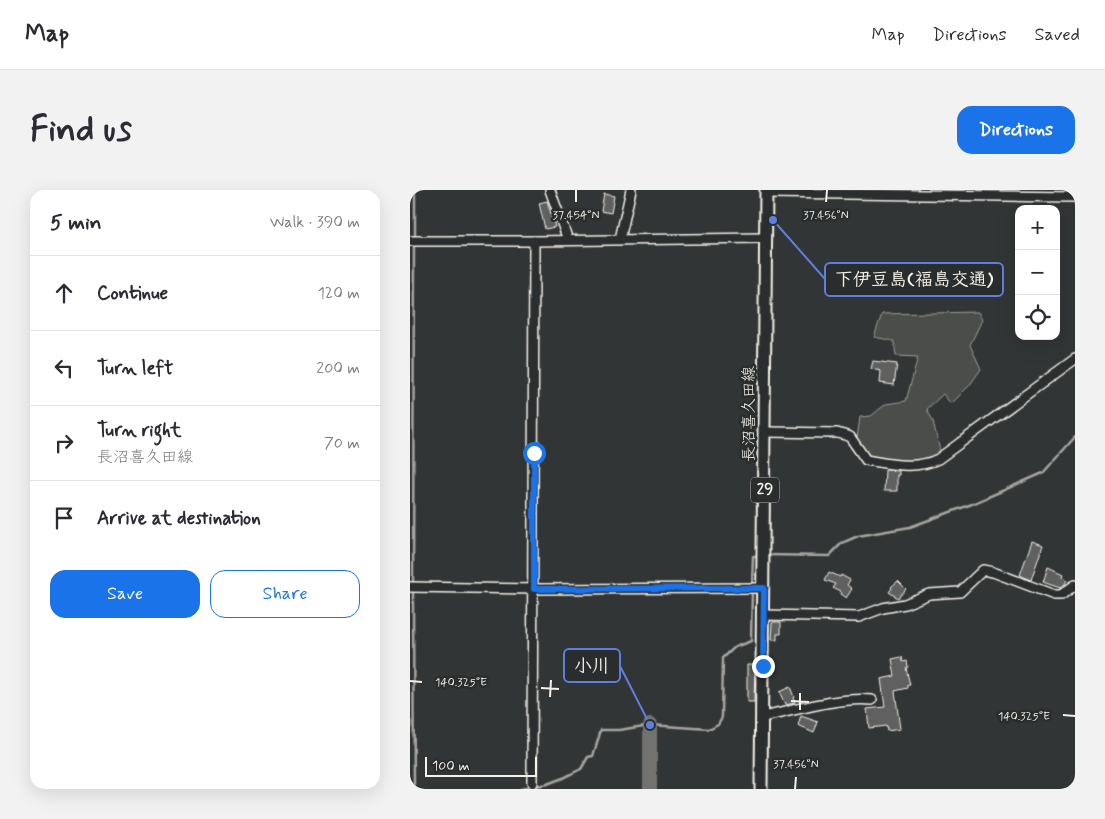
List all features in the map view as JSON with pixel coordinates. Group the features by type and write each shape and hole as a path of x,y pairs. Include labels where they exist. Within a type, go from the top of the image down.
{"main road":[{"name":"長沼喜久田線","path":"762,789 766,191"}],"street":[{"path":"550,190 568,240"},
{"path":"620,239 631,190"},
{"path":"766,191 1075,197"},
{"path":"410,240 534,241 765,238"},
{"path":"532,783 534,241"},
{"path":"765,432 837,433 850,437 866,460 913,466 921,465 938,459 1075,359"},
{"path":"764,615 859,618 882,608 904,604 929,594 960,592 983,570 1054,595 1061,595 1075,585"},
{"path":"410,587 534,589 764,588"},
{"path":"762,717 844,700 872,700"}],"shaded area":[{"path":"978,312 982,320 970,345 981,369 969,386 951,404 943,394 927,409 933,421 941,455 924,462 892,464 869,456 857,439 860,417 871,416 886,404 906,401 918,357 896,356 894,341 874,337 882,314"}],"building":[{"path":"604,194 614,196 611,213 601,211"},
{"path":"547,201 555,227 545,229 539,203"},
{"path":"873,361 897,364 894,385 880,383 881,371 871,369"},
{"path":"885,470 899,471 899,475 897,475 897,491 884,491"},
{"path":"1032,541 1043,545 1031,580 1020,575"},
{"path":"1048,567 1063,574 1062,577 1067,579 1060,588 1043,582"},
{"path":"829,572 850,580 847,585 852,589 846,598 840,594 841,592 833,588 836,584 825,580"},
{"path":"898,581 906,589 898,598 889,592 891,587"},
{"path":"772,622 781,622 781,634 777,634 777,640 771,640"},
{"path":"902,657 903,662 907,661 908,667 906,668 910,685 908,685 908,688 895,691 900,729 887,731 886,726 869,728 867,709 885,707 881,679 895,676 892,659"},
{"path":"747,665 755,665 754,702 747,702"},
{"path":"790,687 795,703 785,705 779,692"},
{"path":"801,716 818,722 814,733 798,726"}],"waterway":[{"path":"415,190 415,238"},
{"path":"414,244 414,789"},
{"path":"766,555 829,556 842,543 858,536 910,527 972,504 1043,473 1075,437"},
{"path":"752,585 753,556 761,556"},
{"path":"521,789 547,784 581,769 588,757 593,756 601,730 619,730 650,725 709,729 718,724 722,717 723,658 735,647 751,641 752,591"},
{"path":"650,725 650,789"}],"place":[{"name":"下伊豆島(福島交通)","path":"773,220"},
{"name":"小川","path":"650,725"}],"route":[{"path":"534,453 534,589 764,588 763,666"}]}
